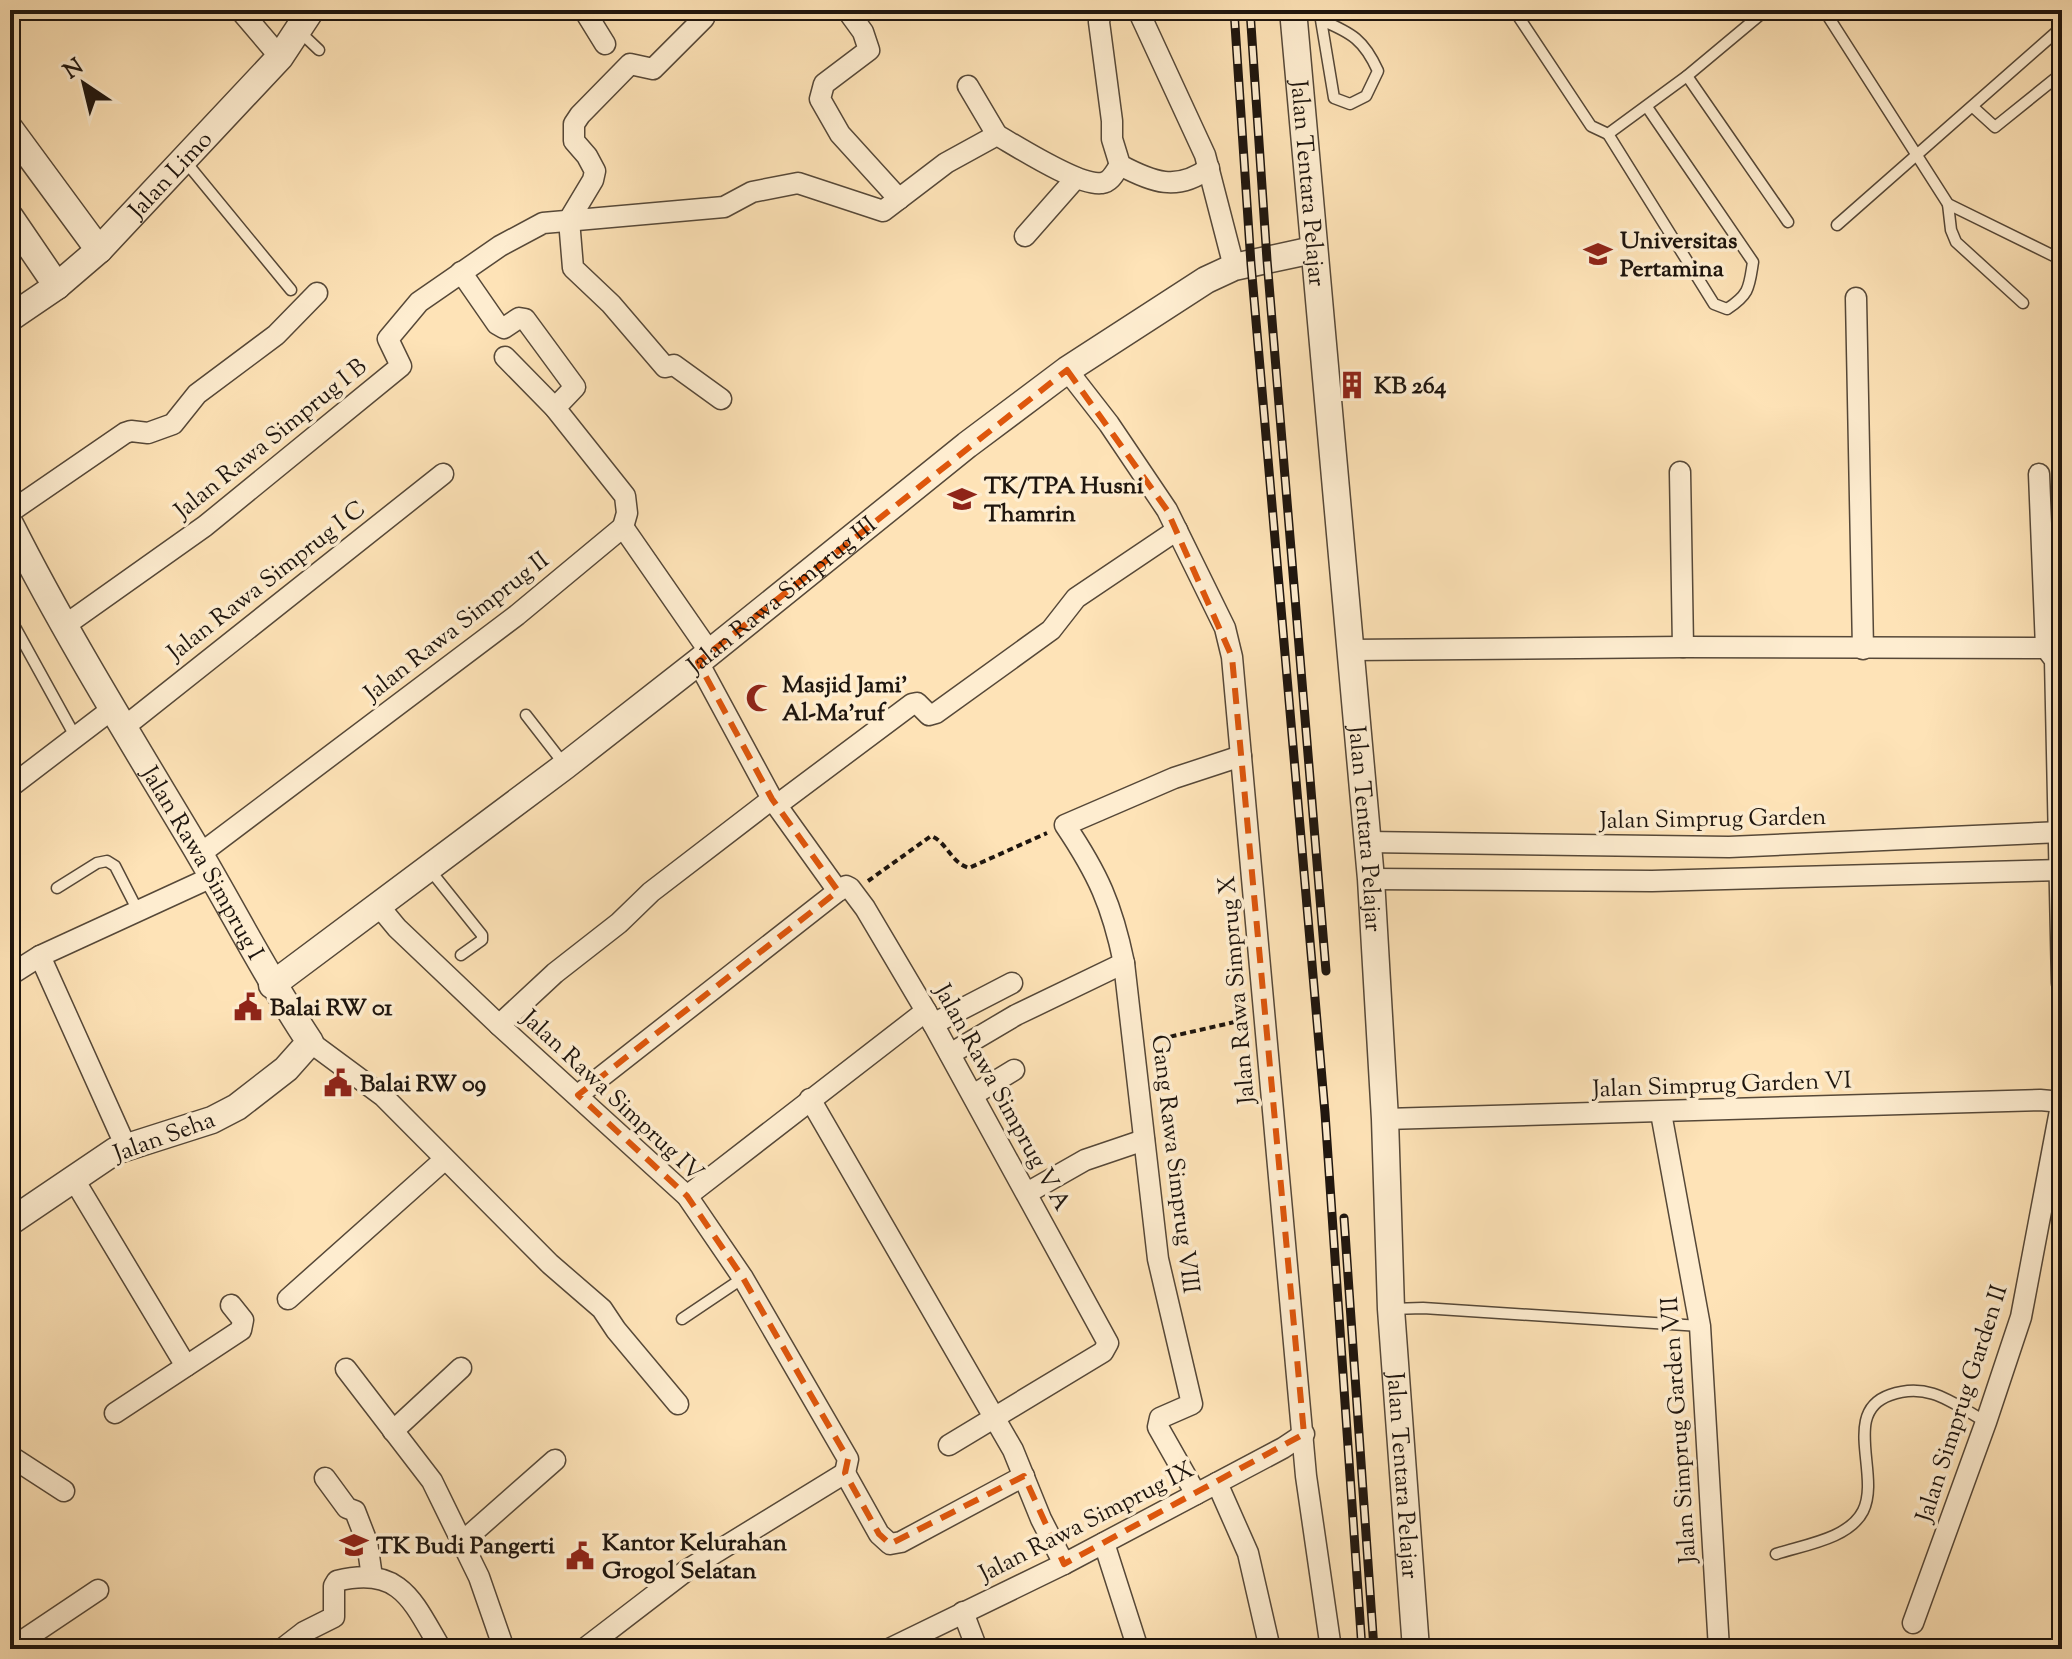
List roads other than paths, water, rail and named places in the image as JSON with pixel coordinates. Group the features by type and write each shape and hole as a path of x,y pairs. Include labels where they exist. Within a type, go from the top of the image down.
{"street":[{"path":"240,10 280,57"},
{"path":"584,10 605,44"},
{"path":"847,10 863,32 869,50 824,84 820,99 840,134 899,199"},
{"path":"1101,10 1099,22 1113,143 1120,165 1139,175 1172,183 1186,182 1209,168"},
{"path":"1138,10 1209,168 1234,267"},
{"name":"Jalan Tentara Pelajar","path":"1293,10 1371,879 1385,1119 1391,1309 1416,1649"},
{"path":"705,13 653,69 630,64 574,124 574,141 595,171 593,180 569,220 573,268 611,304 665,367 674,365 721,399"},
{"name":"Jalan Limo","path":"10,318 57,286 99,250 280,57 304,20"},
{"path":"968,86 997,135 1076,178 1103,184 1110,180 1120,165"},
{"path":"10,129 99,250"},
{"path":"555,408 575,387 525,319 519,318 504,328 497,324 461,272 543,223 724,207 752,192 798,183 880,211 946,163 997,135"},
{"path":"1025,236 1076,178"},
{"path":"10,217 57,286"},
{"name":"Jalan Rawa Simprug III","path":"272,985 565,766 967,445 1067,370 1196,286 1234,267 1313,250"},
{"name":"Jalan Rawa Simprug I B","path":"64,626 205,526 401,366 389,338 410,310 461,272"},
{"path":"10,512 125,433 148,433 173,424 197,394 276,335 317,293"},
{"path":"1856,298 1863,649"},
{"path":"505,357 555,408 625,496 627,513 623,527 704,657"},
{"name":"Jalan Rawa Simprug X","path":"1067,370 1109,424 1167,510 1225,628 1232,657 1306,1476 1331,1649"},
{"path":"1680,472 1683,647"},
{"name":"Jalan Rawa Simprug I C","path":"10,787 75,736 117,719 443,474"},
{"path":"2039,474 2046,648 2055,660 2062,983"},
{"name":"Jalan Rawa Simprug I","path":"10,524 117,719 206,866 272,985 310,1042 383,1096 550,1264 602,1309 678,1404"},
{"name":"Jalan Rawa Simprug II","path":"10,975 40,956 138,911 206,866 623,527"},
{"path":"499,1025 651,892 914,702 929,715 936,713 1051,630 1076,598 1177,530"},
{"path":"1350,650 2046,648"},
{"name":"Jalan Rawa Simprug V A","path":"704,657 775,802 845,892 929,1017 1107,1339 1107,1347 995,1417"},
{"name":"Gang Rawa Simprug VIII","path":"1196,1494 1158,1427 1160,1418 1192,1404 1158,1259 1124,963 1114,916 1090,863 1065,825 1174,778 1241,756"},
{"name":"Jalan Simprug Garden","path":"1367,842 1729,847 2060,832"},
{"path":"1652,881 1653,846"},
{"path":"1728,879 1729,847"},
{"path":"1371,879 1652,881 2061,870"},
{"path":"578,1095 845,892"},
{"name":"Jalan Rawa Simprug IV","path":"378,905 397,928 499,1025 687,1196 743,1278 848,1459 845,1473 879,1534 890,1544 901,1542 1024,1476"},
{"path":"40,956 126,1147"},
{"path":"950,1054 1016,1015 1124,963"},
{"path":"687,1196 810,1099 929,1017 1012,983"},
{"name":"Jalan Seha","path":"10,1222 73,1178 126,1147 212,1120 237,1107 286,1069 310,1042"},
{"path":"973,1095 1014,1070"},
{"path":"810,1099 995,1417 1064,1564"},
{"name":"Jalan Simprug Garden VI","path":"1385,1119 2062,1101"},
{"name":"Jalan Simprug Garden II","path":"1913,1623 2021,1317 2062,1101"},
{"name":"Jalan Simprug Garden VII","path":"1661,1113 1700,1326 1719,1649"},
{"path":"1027,1193 1085,1160 1144,1140"},
{"path":"288,1299 444,1160"},
{"path":"73,1178 186,1366"},
{"path":"115,1413 241,1330 243,1320 231,1305"},
{"path":"393,1431 461,1368"},
{"path":"346,1369 432,1481 479,1577 504,1649"},
{"path":"949,1445 995,1417"},
{"name":"Jalan Rawa Simprug IX","path":"889,1649 1064,1564 1304,1434"},
{"path":"10,1456 64,1491"},
{"path":"462,1542 555,1460"},
{"path":"584,1649 681,1575 845,1473"},
{"path":"325,1478 347,1508 355,1511 367,1542 372,1577"},
{"path":"1217,1483 1248,1553 1270,1649"},
{"path":"1104,1543 1138,1649"},
{"path":"282,1649 304,1632 334,1617 334,1586 340,1579 372,1577 400,1587 441,1649"},
{"path":"10,1649 98,1590"},
{"path":"963,1612 977,1649"}],"lane":[{"path":"1514,10 1591,126 1608,134 1714,304 1727,309 1744,298 1753,262 1647,107"},
{"path":"1608,134 1687,76 1766,10"},
{"path":"1824,10 1948,204 1951,230 1956,242 2023,303"},
{"path":"1322,15 1367,48 1378,71 1366,96 1350,104 1334,98 1322,15"},
{"path":"304,20 319,50"},
{"path":"1837,225 2062,27"},
{"path":"1973,107 1995,127 2062,73"},
{"path":"1687,76 1788,222"},
{"path":"183,159 291,290"},
{"path":"1948,204 2062,260"},
{"path":"10,618 75,736"},
{"path":"526,715 565,766"},
{"path":"57,888 97,863 107,861 115,866 138,911"},
{"path":"429,868 482,935 482,940 461,955"},
{"path":"682,1319 743,1278"},
{"path":"1391,1309 1423,1308 1700,1326"},
{"path":"1776,1554 1837,1535 1863,1512 1868,1489 1864,1428 1867,1412 1874,1402 1909,1389 1929,1391 1986,1422"}],"railway":[{"path":"1234,10 1251,264 1325,1113 1362,1649"},
{"path":"1250,10 1267,260 1326,971"},
{"path":"1344,1218 1374,1649"}],"place":[{"name":"Universitas Pertamina","path":"1598,254"},
{"name":"KB 264","path":"1352,385"},
{"name":"TK/TPA Husni Thamrin","path":"962,499"},
{"name":"Masjid Jami' Al-Ma'ruf","path":"760,698"},
{"name":"Balai RW 01","path":"248,1007"},
{"name":"Balai RW 09","path":"338,1083"},
{"name":"TK Budi Pangerti","path":"354,1545"},
{"name":"Kantor Kelurahan Grogol Selatan","path":"580,1556"}]}
